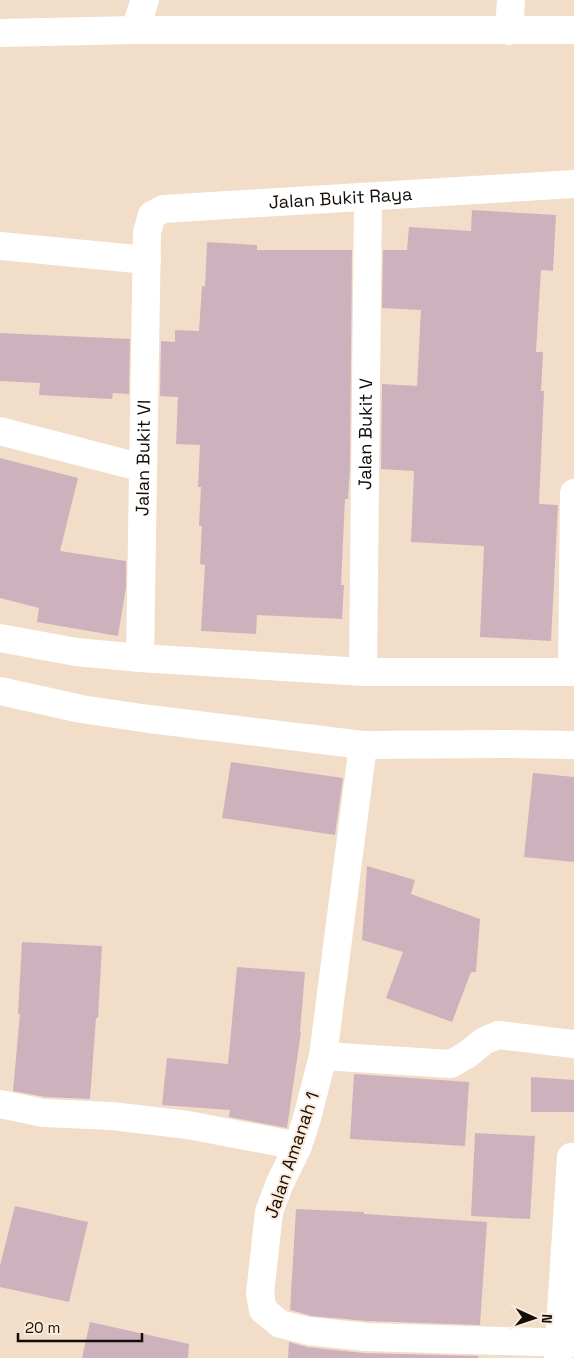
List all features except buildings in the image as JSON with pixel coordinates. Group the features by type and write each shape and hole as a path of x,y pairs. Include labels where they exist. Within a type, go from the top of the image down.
{"street":[{"path":"135,30 145,0"},
{"path":"509,31 512,0"},
{"path":"0,33 135,30 574,30"},
{"name":"Jalan Bukit Raya","path":"147,260 147,232 152,215 163,209 574,184"},
{"name":"Jalan Bukit V","path":"363,672 368,196"},
{"path":"0,246 147,260"},
{"name":"Jalan Bukit VI","path":"140,658 147,260"},
{"path":"0,430 143,468"},
{"path":"0,638 76,652 140,658 363,672 573,671 574,492"},
{"path":"0,691 81,709 363,745 574,745"},
{"name":"Jalan Amanah 1","path":"363,745 323,1056 298,1146 279,1185 269,1212 260,1294 263,1310 280,1324 365,1348 563,1348"},
{"path":"323,1056 451,1064 468,1054 484,1041 498,1035 574,1044"},
{"path":"0,1104 43,1113 112,1116 188,1125 298,1146"},
{"path":"563,1348 571,1157"}]}
